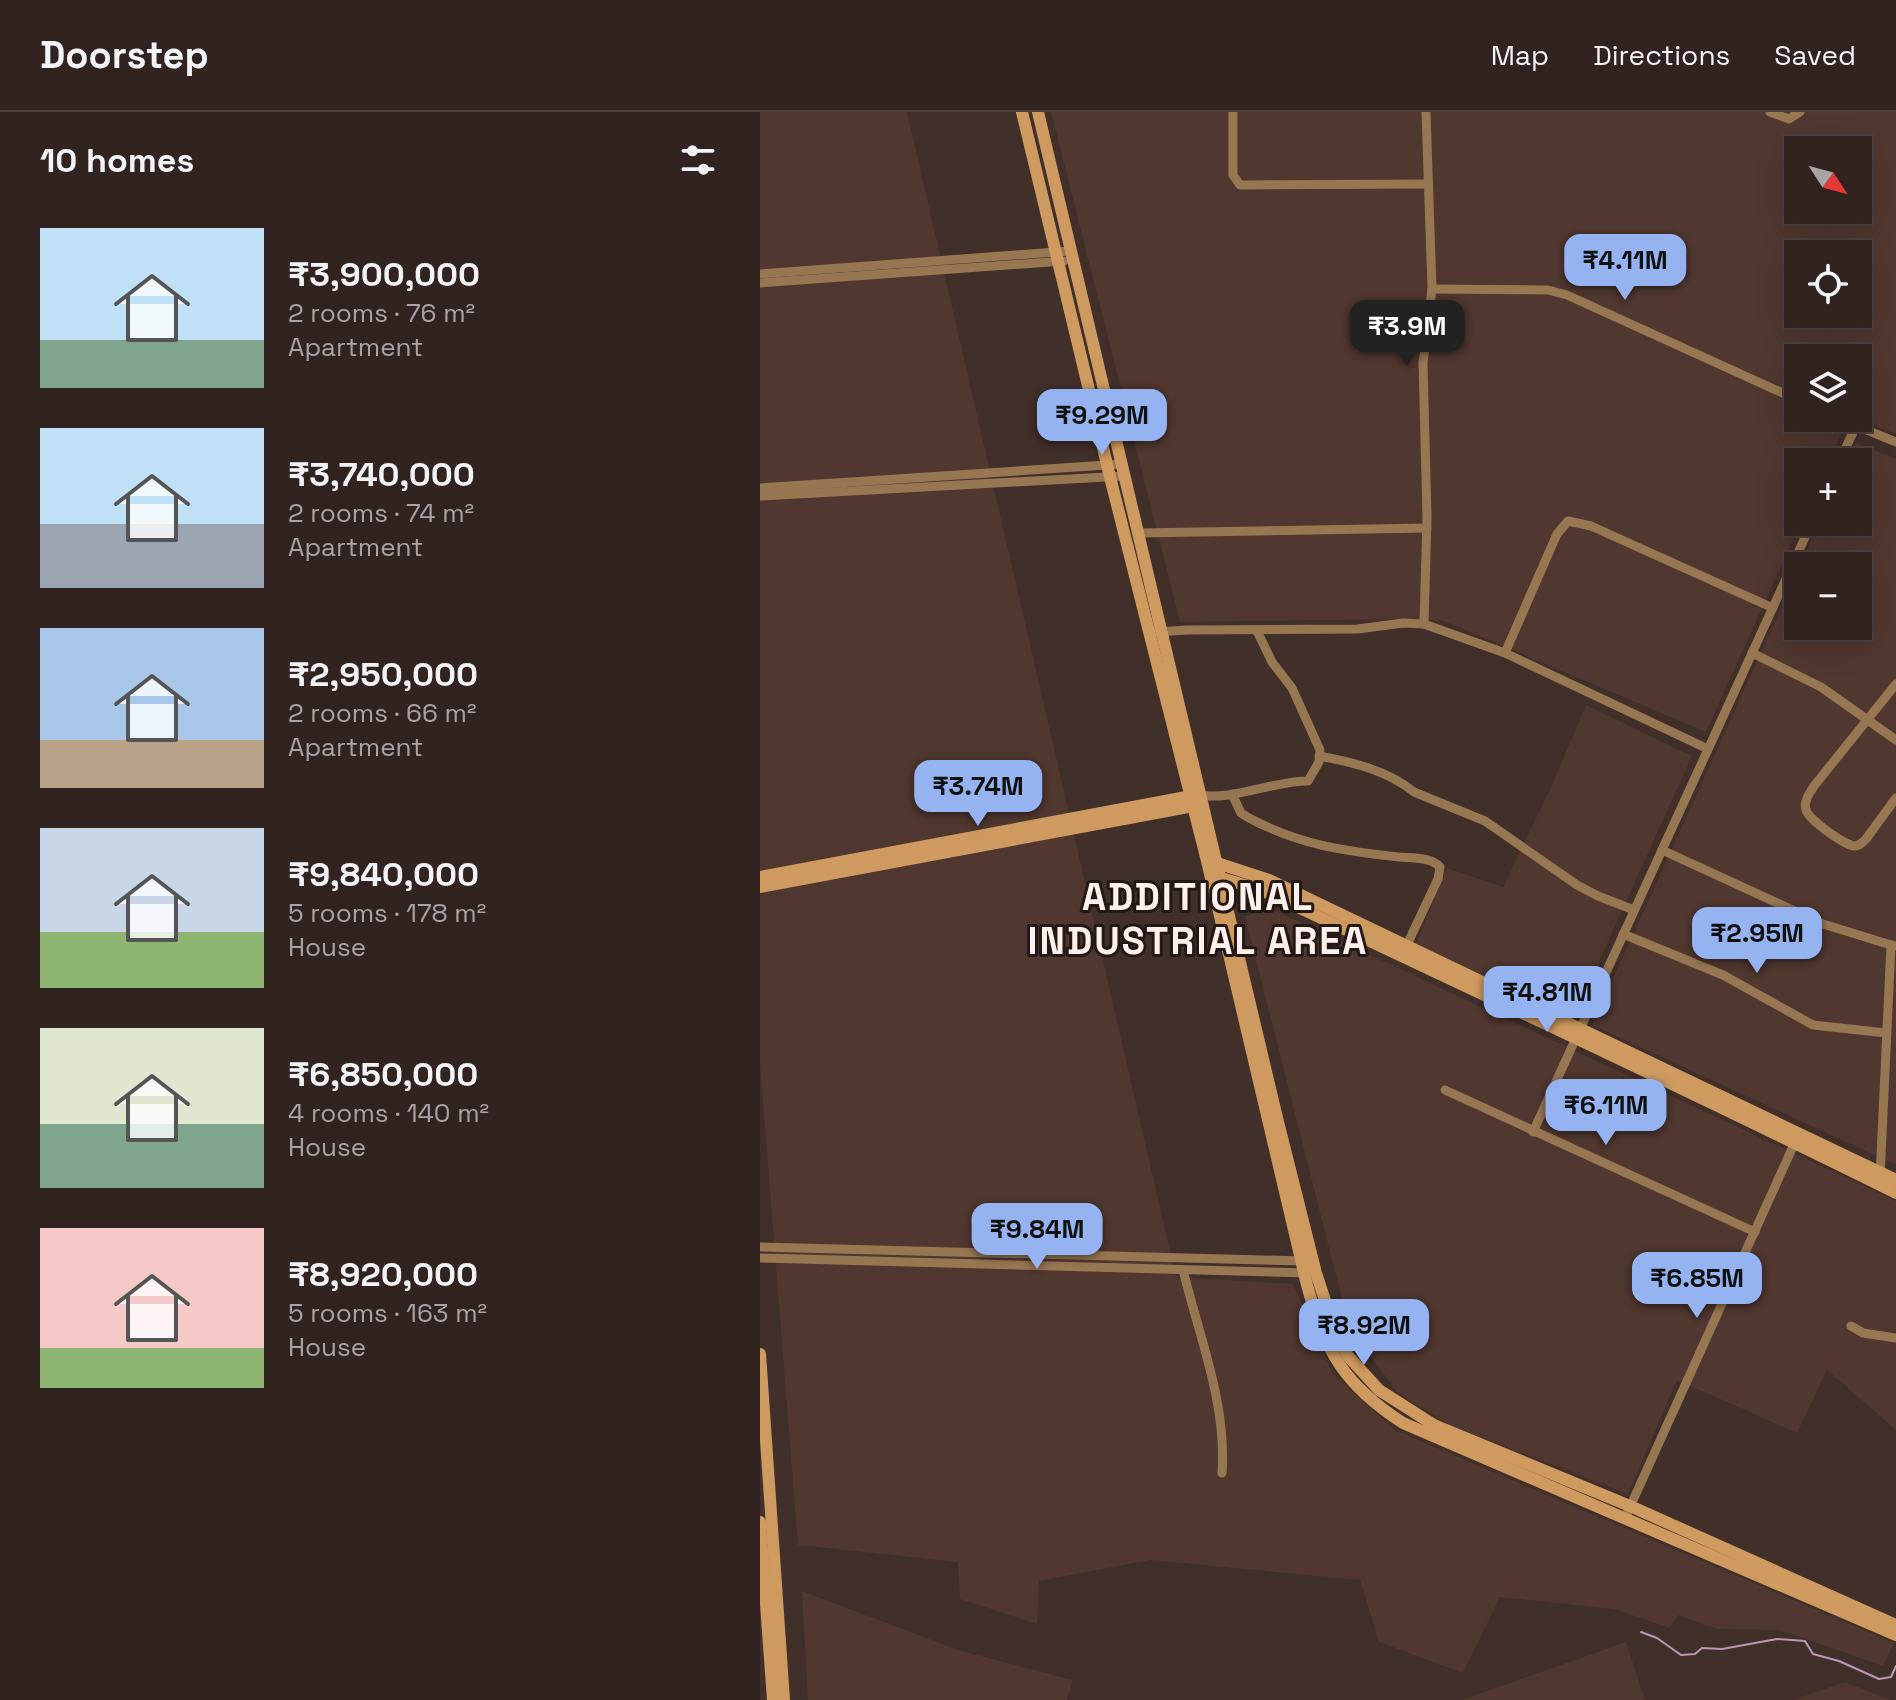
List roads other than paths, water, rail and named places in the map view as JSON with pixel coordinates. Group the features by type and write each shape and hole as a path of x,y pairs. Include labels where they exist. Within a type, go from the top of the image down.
{"street":[{"path":"1233,112 1233,175 1240,185 1428,184"},
{"path":"1424,624 1427,528 1423,363 1432,289 1426,112"},
{"path":"1770,112 1789,119 1800,112"},
{"path":"1029,113 1064,256 1123,470 1156,632"},
{"path":"760,274 1064,256"},
{"path":"760,283 1064,256"},
{"path":"1064,256 1109,471 1156,632 1199,800 1309,1267 1318,1326 1330,1351 1364,1395 1381,1409 1430,1436 1628,1512 1896,1625"},
{"path":"1432,289 1548,290 1567,295 1784,394"},
{"path":"1871,432 1896,442"},
{"path":"760,496 1123,470"},
{"path":"760,488 1109,471"},
{"path":"1505,653 1557,534 1568,521 1591,526 1773,608"},
{"path":"1138,533 1427,528"},
{"path":"1533,1132 1806,536"},
{"path":"1156,632 1358,629 1403,623 1424,624 1505,653 1708,749"},
{"path":"760,877 1232,794 1288,781 1308,781 1320,750 1292,688 1272,662 1257,631"},
{"path":"1752,653 1821,687 1896,740"},
{"path":"1896,684 1814,786 1806,810 1835,837 1854,846 1866,839 1896,798"},
{"path":"1319,756 1363,765 1414,792 1485,821 1577,885 1634,910"},
{"path":"1232,794 1241,813 1310,844 1423,859 1438,864 1438,879 1404,951"},
{"path":"760,887 1199,800"},
{"path":"1662,850 1823,924 1894,945 1886,1033 1890,1089 1880,1179"},
{"path":"1213,862 1269,880 1404,951 1880,1179 1896,1193"},
{"path":"1216,876 1264,891 1404,951"},
{"path":"1623,934 1723,975 1813,1025 1886,1033"},
{"path":"1445,1090 1755,1232"},
{"path":"1628,1512 1797,1138"},
{"path":"1880,1179 1896,1180"},
{"path":"760,1247 1183,1270 1309,1267"},
{"path":"760,1258 882,1256 1309,1267"},
{"path":"1183,1270 1222,1417 1222,1473"},
{"path":"1851,1326 1863,1333 1896,1338"},
{"path":"760,1354 773,1700"},
{"path":"1628,1512 1896,1635"},
{"path":"760,1522 769,1630 784,1700"}],"waterway":[{"path":"1641,1632 1657,1638 1681,1655 1695,1654 1702,1648 1722,1649 1777,1639 1805,1641 1813,1654 1839,1661 1879,1679 1891,1677 1896,1666"}],"district":[{"name":"ADDITIONAL INDUSTRIAL AREA","path":"1198,919"}]}
